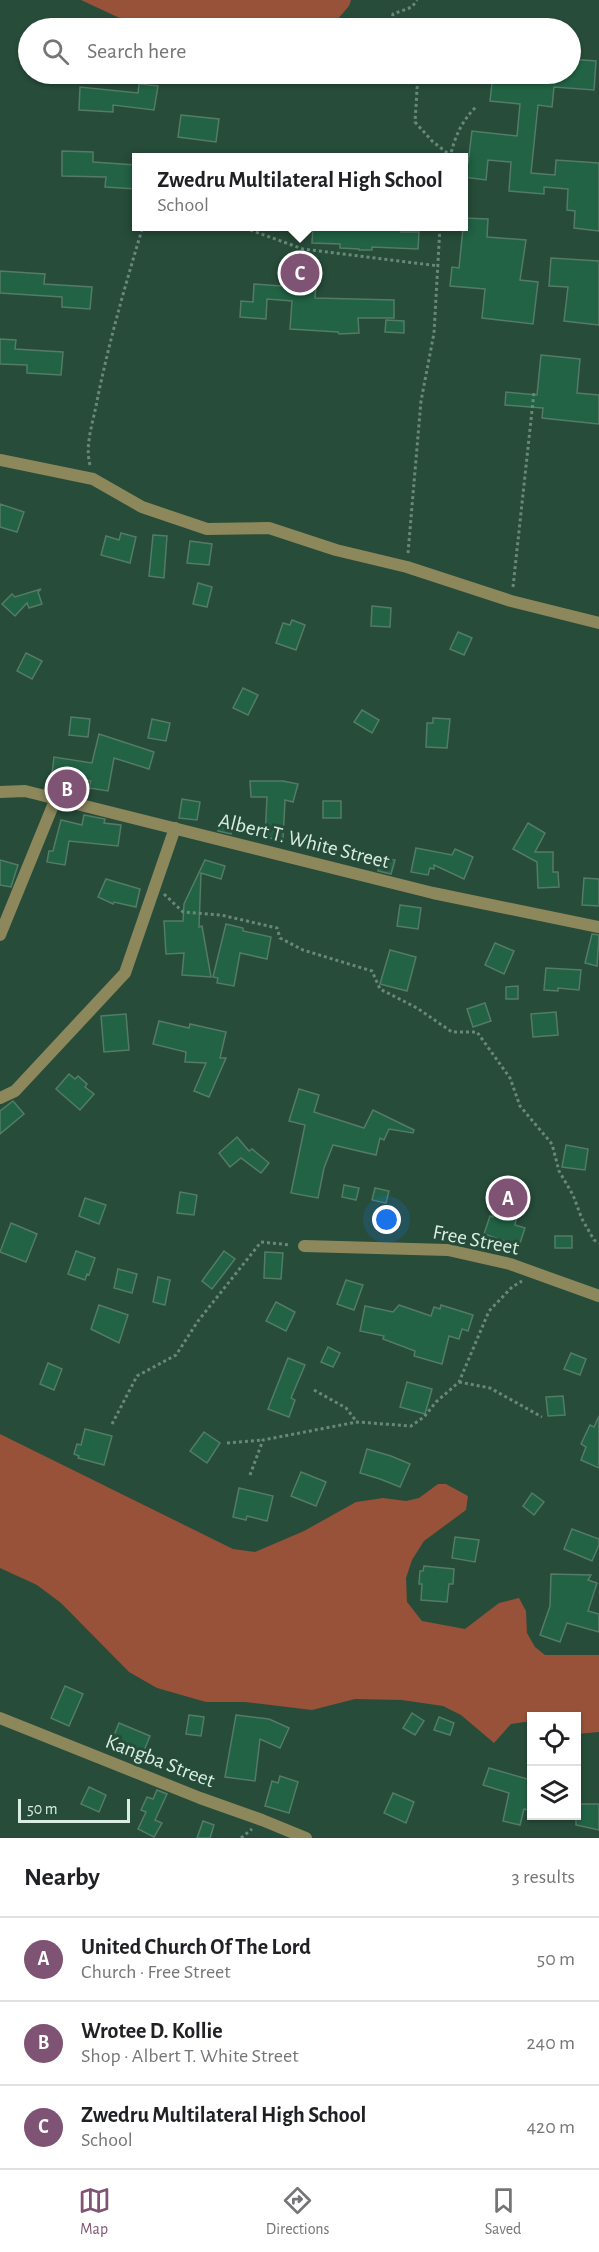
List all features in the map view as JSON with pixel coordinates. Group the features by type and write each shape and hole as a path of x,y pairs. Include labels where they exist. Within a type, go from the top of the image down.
{"street":[{"path":"0,460 93,479 142,507 207,530 268,528 336,549 407,567 511,601 599,622"},
{"name":"Albert T. White Street","path":"0,792 25,791 433,893 599,927"},
{"path":"0,935 56,798"},
{"path":"0,1098 15,1092 125,973 175,828"},
{"name":"Free Street","path":"304,1246 448,1250 510,1264 599,1296"},
{"name":"Kangba Street","path":"0,1718 306,1838"}],"path":[{"path":"392,18 393,14 412,7 417,0"},
{"path":"417,84 415,122 446,153"},
{"path":"451,153 453,142 467,115 477,106"},
{"path":"93,479 87,452 93,418 112,329 141,231"},
{"path":"254,231 303,249 439,266"},
{"path":"407,567 421,401 434,333 440,231"},
{"path":"511,601 534,392"},
{"path":"158,879 163,893 183,912 221,915 277,928 280,938 303,950 372,970 380,989 417,1008 452,1032 477,1032 510,1078 520,1106 552,1144 559,1171 573,1195 582,1219 594,1240 599,1244"},
{"path":"112,1424 137,1376 176,1355 198,1321 261,1242 304,1246"},
{"path":"227,1443 263,1440 357,1422 411,1426 424,1417 436,1402 459,1382 489,1311 512,1287 534,1274"},
{"path":"459,1382 490,1388 542,1417"},
{"path":"314,1390 346,1408 357,1422"},
{"path":"250,1475 263,1440"}],"shaded area":[{"path":"81,0 351,0 339,18 120,18"},
{"path":"0,1434 233,1549 255,1552 304,1531 356,1502 383,1498 406,1501 419,1498 438,1484 446,1484 468,1496 466,1510 424,1541 412,1560 406,1578 407,1602 422,1621 465,1629 499,1603 519,1598 526,1611 527,1633 535,1647 545,1655 599,1655 599,1732 581,1734 581,1712 527,1712 527,1722 511,1724 494,1743 461,1715 443,1706 402,1700 355,1699 312,1710 245,1702 206,1702 157,1688 129,1672 61,1603 37,1585 0,1568"}],"building":[{"path":"581,60 596,61 594,90 554,87 552,107 538,105 531,173 555,175 556,160 599,163 599,231 574,228 575,211 567,210 568,189 544,187 544,194 509,191 511,162 488,160 486,180 468,178 472,131 517,136 520,104 490,101 492,84 581,84"},
{"path":"139,84 158,86 154,110 113,105 113,112 79,110 80,87 138,93"},
{"path":"181,115 219,119 216,142 178,137"},
{"path":"62,151 93,152 93,162 132,165 132,189 105,187 106,177 62,176"},
{"path":"468,218 488,219 487,237 526,240 520,280 538,282 533,324 482,318 485,289 450,286 452,267 459,268 463,231 468,231"},
{"path":"313,231 419,232 418,249 372,247 372,250 359,250 340,248 340,244 312,243"},
{"path":"551,258 599,261 599,325 564,321 568,287 549,286"},
{"path":"0,271 45,274 44,284 92,287 90,309 62,307 62,297 0,293"},
{"path":"281,282 316,284 315,298 394,300 394,318 358,318 359,333 339,334 338,332 290,329 292,301 267,299 266,319 240,317 241,301 253,302 254,284 281,286"},
{"path":"386,320 404,321 404,333 385,332"},
{"path":"0,339 16,340 15,349 63,352 61,375 27,373 27,365 0,364"},
{"path":"541,355 580,359 577,393 599,395 599,424 542,418 543,408 505,405 506,392 537,395"},
{"path":"0,504 24,512 17,532 0,527"},
{"path":"121,533 136,537 130,563 101,555 106,536 119,540"},
{"path":"153,535 167,536 164,578 149,576"},
{"path":"190,541 212,544 209,565 187,563"},
{"path":"198,583 212,587 207,607 193,604"},
{"path":"41,589 38,592 42,604 29,608 27,603 15,616 2,604 12,594 15,597"},
{"path":"372,606 391,608 390,627 371,626"},
{"path":"292,620 305,625 296,650 276,643 283,623 290,625"},
{"path":"458,632 472,638 464,655 450,649"},
{"path":"26,653 42,661 32,679 17,671"},
{"path":"243,688 258,695 248,715 233,708"},
{"path":"362,710 379,720 372,733 354,722"},
{"path":"71,717 90,719 88,737 69,735"},
{"path":"433,718 450,719 447,748 426,747 427,723 433,723"},
{"path":"152,719 170,723 166,741 148,738"},
{"path":"99,734 154,752 149,769 114,758 108,791 89,788 91,781 52,774 54,757 92,763"},
{"path":"250,781 283,781 298,784 293,802 285,800 283,839 265,838 267,797 251,797"},
{"path":"182,799 200,802 197,820 179,818"},
{"path":"323,801 341,801 341,818 323,818"},
{"path":"84,815 105,819 104,823 121,825 118,846 69,841 65,865 47,862 49,851 53,851 61,820 82,825"},
{"path":"224,818 236,824 231,834 218,831"},
{"path":"528,823 545,833 535,852 553,852 553,872 558,872 559,887 538,888 537,862 513,849"},
{"path":"416,848 452,855 455,849 473,857 464,879 434,865 434,869 430,868 428,875 411,872"},
{"path":"381,857 395,860 391,874 378,871"},
{"path":"0,860 18,865 11,887 0,885"},
{"path":"205,860 225,866 221,879 201,873 199,927 202,926 211,977 182,975 184,953 166,954 164,921 183,921 184,904"},
{"path":"584,878 599,879 599,906 582,905"},
{"path":"106,879 140,889 136,907 114,902 113,904 98,897"},
{"path":"400,905 421,908 418,929 397,926"},
{"path":"226,924 243,928 243,931 271,937 267,959 240,953 234,986 217,983 218,978 213,977"},
{"path":"592,934 599,935 597,966 585,963"},
{"path":"495,943 514,951 504,974 485,965"},
{"path":"390,950 416,957 407,991 380,984"},
{"path":"546,968 581,970 579,990 558,988 558,991 544,990"},
{"path":"518,986 518,999 506,999 506,987"},
{"path":"485,1003 491,1021 473,1027 467,1009"},
{"path":"556,1012 558,1035 533,1037 531,1014"},
{"path":"126,1014 129,1050 104,1052 101,1016"},
{"path":"159,1021 189,1028 190,1024 226,1032 220,1058 226,1058 209,1097 194,1091 206,1063 185,1062 186,1052 153,1044"},
{"path":"69,1074 75,1079 78,1076 87,1084 85,1087 94,1094 80,1110 56,1089"},
{"path":"299,1089 319,1095 314,1112 364,1128 373,1110 414,1130 413,1133 389,1129 384,1140 380,1138 376,1155 333,1145 324,1168 318,1198 291,1193 305,1125 289,1121"},
{"path":"13,1101 24,1114 0,1134 0,1111"},
{"path":"237,1137 249,1151 252,1149 269,1163 261,1173 241,1158 230,1167 219,1153"},
{"path":"566,1145 588,1149 585,1170 562,1167"},
{"path":"498,1181 522,1184 515,1225 525,1228 519,1246 484,1234 490,1216 493,1217"},
{"path":"344,1185 359,1188 356,1200 342,1197"},
{"path":"375,1188 389,1191 386,1203 372,1200"},
{"path":"180,1192 197,1195 194,1215 177,1213"},
{"path":"85,1198 106,1205 99,1224 79,1216"},
{"path":"11,1223 37,1234 26,1262 0,1252"},
{"path":"555,1236 572,1236 572,1248 555,1248"},
{"path":"76,1251 95,1258 85,1280 68,1274"},
{"path":"224,1251 235,1259 212,1289 202,1281"},
{"path":"265,1252 283,1253 281,1279 264,1278"},
{"path":"118,1269 137,1274 132,1293 114,1288"},
{"path":"158,1277 170,1280 165,1305 153,1302"},
{"path":"346,1280 363,1285 354,1310 337,1304"},
{"path":"276,1302 295,1312 286,1331 266,1321"},
{"path":"99,1305 128,1315 119,1343 91,1329"},
{"path":"399,1305 431,1316 434,1307 440,1309 441,1305 473,1315 468,1331 462,1329 459,1339 449,1336 442,1364 414,1356 415,1351 383,1339 384,1336 360,1331 365,1306 393,1312"},
{"path":"328,1347 340,1353 333,1367 321,1362"},
{"path":"571,1353 586,1359 580,1375 564,1369"},
{"path":"288,1358 305,1365 291,1398 295,1400 289,1417 268,1409"},
{"path":"48,1363 62,1369 54,1390 40,1384"},
{"path":"407,1382 432,1389 425,1414 400,1407"},
{"path":"563,1396 565,1415 548,1416 546,1397"},
{"path":"599,1416 599,1468 581,1460 586,1447 581,1444 590,1425 594,1427"},
{"path":"85,1429 112,1436 104,1465 78,1458 79,1456 74,1454 77,1444 81,1445"},
{"path":"204,1432 220,1443 207,1463 190,1451"},
{"path":"367,1449 410,1464 400,1487 360,1473"},
{"path":"301,1472 326,1482 316,1506 291,1496"},
{"path":"239,1488 273,1496 267,1521 247,1516 246,1520 233,1517"},
{"path":"532,1493 544,1502 534,1515 523,1506"},
{"path":"572,1529 599,1539 599,1545 592,1561 564,1549"},
{"path":"455,1537 479,1540 475,1562 452,1558"},
{"path":"424,1566 454,1569 453,1584 449,1584 447,1602 421,1600 420,1571 423,1571"},
{"path":"551,1574 591,1575 588,1580 597,1583 588,1611 599,1614 599,1632 567,1623 560,1642 540,1635 550,1606"},
{"path":"65,1686 83,1694 69,1726 51,1718"},
{"path":"412,1713 424,1721 415,1735 403,1728"},
{"path":"189,1715 204,1717 201,1736 186,1734"},
{"path":"236,1715 269,1719 289,1728 280,1748 260,1739 255,1781 225,1777"},
{"path":"439,1717 454,1723 450,1735 434,1730"},
{"path":"119,1723 150,1736 143,1753 112,1740"},
{"path":"489,1768 527,1779 527,1810 524,1809 520,1825 503,1821 509,1793 483,1785"},
{"path":"280,1776 298,1782 289,1813 265,1806 272,1781 278,1783"},
{"path":"89,1787 106,1795 99,1812 81,1804"},
{"path":"157,1790 167,1794 155,1820 162,1823 154,1837 138,1829 146,1812 141,1810 147,1797 153,1799"},
{"path":"393,1793 414,1802 406,1823 384,1813"},
{"path":"581,1804 599,1804 599,1830 576,1825 576,1820 581,1820"},
{"path":"203,1821 214,1825 210,1838 197,1838"}],"place":[{"name":"Zwedru Multilateral High School","path":"300,273"},
{"name":"Wrotee D. Kollie","path":"67,789"},
{"name":"United Church Of The Lord","path":"508,1198"}]}
